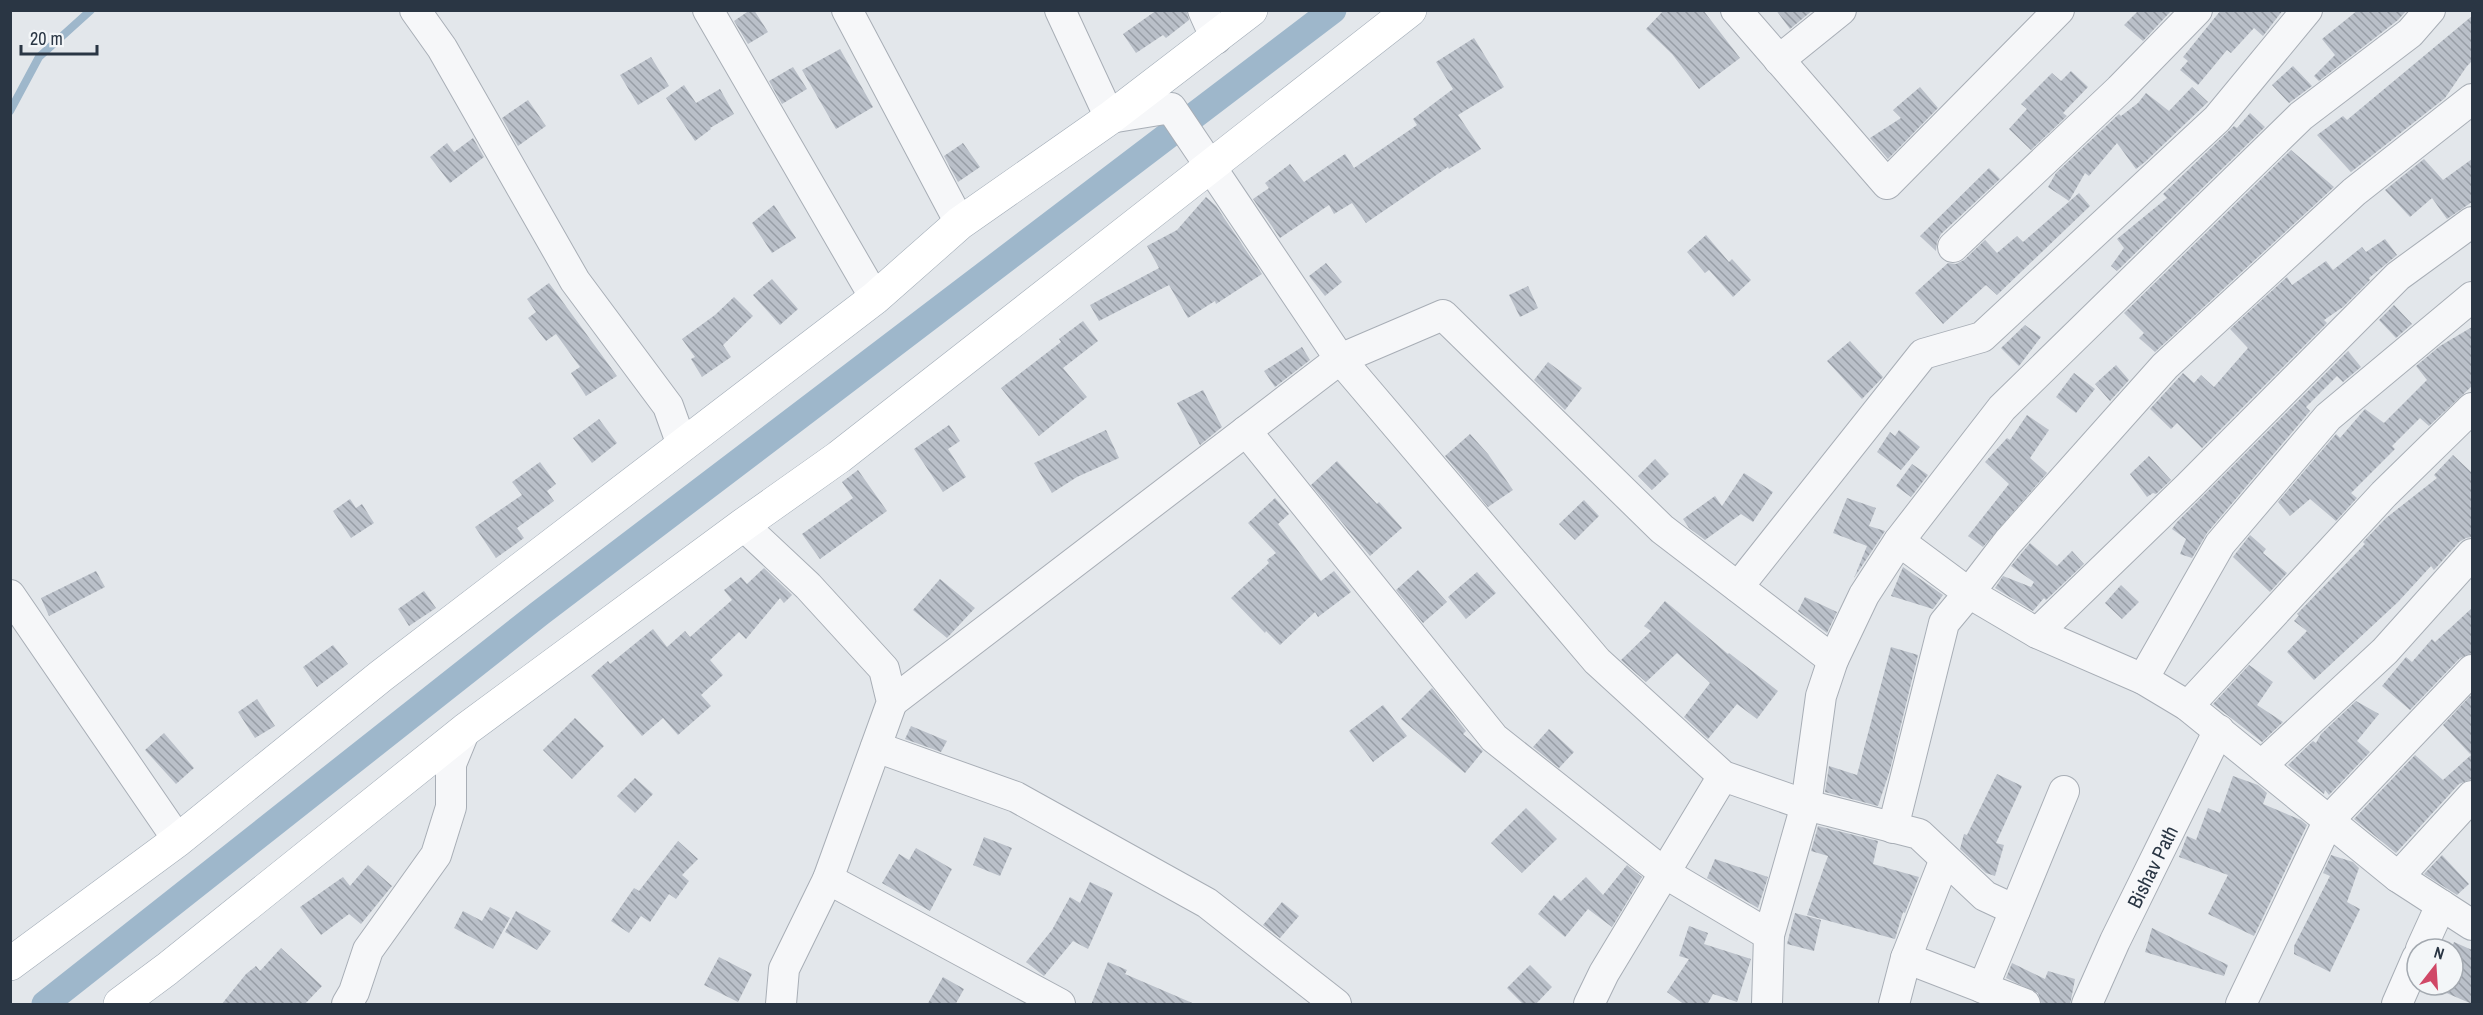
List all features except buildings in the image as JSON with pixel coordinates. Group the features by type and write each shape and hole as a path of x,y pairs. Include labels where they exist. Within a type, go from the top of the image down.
{"main road":[{"path":"10,964 178,840 381,676 875,298 960,223 1110,117 1210,25 1251,10"},
{"path":"120,1005 465,729 839,457 1410,10"}],"street":[{"path":"416,10 442,48 574,281 668,406 682,445"},
{"path":"708,10 875,298"},
{"path":"847,10 960,223"},
{"path":"1060,10 1110,117 1171,108 1340,359 1597,661 1724,776 1806,805 1919,834 1985,896 2015,910"},
{"path":"1736,10 1887,184 2060,10"},
{"path":"1779,60 1842,10"},
{"path":"1953,248 2120,89 2197,10"},
{"path":"1738,587 1923,354 1982,337 2217,118 2307,10"},
{"path":"1767,1005 1769,935 1806,805 1821,696 1833,660 1864,595 1899,541 2002,408 2301,116 2410,33 2430,10"},
{"path":"1893,828 1944,623 2008,542 2165,366 2354,192 2472,99"},
{"path":"2037,633 2189,486 2397,276 2472,222"},
{"path":"2143,679 2220,544 2328,417 2472,297"},
{"path":"781,1005 784,969 828,879 892,702 1340,359 1443,315 1662,529 1833,660"},
{"path":"2188,706 2384,494 2472,408"},
{"path":"1245,431 1494,738 1663,872 1769,935"},
{"path":"743,525 808,586 884,669 892,702"},
{"path":"1899,541 1969,593 2037,633 2143,679 2188,706 2398,878 2463,915 2436,937"},
{"path":"2262,765 2385,651 2472,554"},
{"path":"10,595 178,840"},
{"path":"2241,1005 2329,820 2472,670"},
{"path":"346,1005 354,992 368,950 436,855 451,807 451,764 465,729"},
{"name":"Bishav Path","path":"2087,1005 2115,941 2219,730"},
{"path":"876,747 1016,797 1207,903 1336,1005"},
{"path":"1589,1005 1604,973 1663,872 1724,776"},
{"path":"1983,988 2064,791"},
{"path":"2398,878 2472,796"},
{"path":"1894,1005 1906,958 1945,859"},
{"path":"828,879 1060,1005"},
{"path":"1906,958 2025,1005"},
{"path":"2397,1005 2405,986"}],"waterway":[{"path":"10,111 39,57 91,10"},
{"path":"45,1004 540,613 1333,10"}]}
